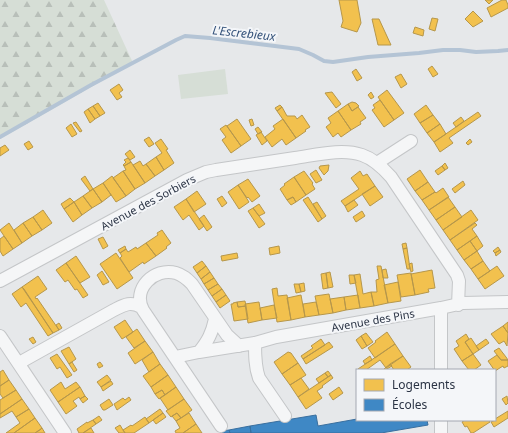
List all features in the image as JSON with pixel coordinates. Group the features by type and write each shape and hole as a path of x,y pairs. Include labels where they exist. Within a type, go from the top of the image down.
{"street":[{"path":"378,163 411,141"},
{"name":"Avenue des Sorbiers","path":"0,281 187,180 206,172 340,152 362,155 378,163 391,177 457,275 459,281 458,304"},
{"path":"221,426 141,307 140,294 146,283 150,278 163,273 175,273 182,276 192,284 227,335 239,346"},
{"name":"Avenue des Pins","path":"199,352 239,346 276,337 458,304 508,302"},
{"path":"19,363 114,310 129,304 135,304 141,307"},
{"path":"441,308 441,369"},
{"path":"175,357 199,352 207,342 216,319"},
{"path":"0,336 65,433"},
{"path":"255,343 255,365 259,378 285,416"},
{"path":"441,421 441,433"}],"green space":[{"path":"0,0 104,0 133,63 0,139"},
{"path":"225,69 228,94 181,99 178,75"}],"building: Logements":[{"path":"339,0 357,0 361,23 357,32 341,27 343,21"},
{"path":"485,0 493,0 489,4"},
{"path":"502,0 506,0 508,8 491,17 487,8"},
{"path":"473,11 483,21 473,27 465,19"},
{"path":"432,18 438,19 435,31 429,29"},
{"path":"372,19 379,19 391,45 378,45"},
{"path":"415,27 424,30 423,36 413,33"},
{"path":"432,66 438,74 433,77 428,69"},
{"path":"356,69 362,78 357,81 352,72"},
{"path":"401,74 407,84 401,88 395,77"},
{"path":"119,84 123,90 119,93 122,97 117,100 110,90"},
{"path":"387,90 404,113 394,120 378,97"},
{"path":"332,92 341,104 336,108 325,93"},
{"path":"371,92 374,97 371,99 368,95"},
{"path":"380,100 394,120 384,127 372,110 375,108 373,105"},
{"path":"352,102 359,106 352,111 348,104"},
{"path":"98,103 105,113 100,116 93,106"},
{"path":"348,104 352,111 358,107 366,118 360,122 361,124 351,130 338,111"},
{"path":"280,105 282,107 277,111 275,108"},
{"path":"426,105 433,115 420,123 414,114"},
{"path":"93,106 100,116 95,119 88,109"},
{"path":"282,107 287,116 295,116 297,119 302,115 310,127 296,138 277,111"},
{"path":"88,109 95,119 90,123 84,112"},
{"path":"338,111 351,130 341,137 338,133 333,137 326,127 331,123 328,118"},
{"path":"478,112 481,116 449,138 453,143 440,152 434,142"},
{"path":"433,115 440,124 427,133 420,123"},
{"path":"461,117 464,121 456,127 453,123"},
{"path":"237,119 251,139 241,146 227,126"},
{"path":"252,119 254,125 251,126 249,120"},
{"path":"283,119 296,138 286,145 282,139 272,147 265,137 275,129 273,126"},
{"path":"76,122 82,131 80,132 73,123"},
{"path":"71,124 77,134 72,137 66,128"},
{"path":"440,124 446,134 434,142 427,133"},
{"path":"226,125 241,146 231,153 222,140 226,137 220,129"},
{"path":"258,127 262,132 258,134 255,129"},
{"path":"261,132 267,141 262,145 256,135"},
{"path":"149,137 154,144 149,147 144,140"},
{"path":"161,139 168,149 166,150 174,163 164,170 156,157 162,153 155,143"},
{"path":"470,139 472,142 468,145 466,143"},
{"path":"29,141 33,147 28,150 24,144"},
{"path":"5,145 9,150 0,156 0,148"},
{"path":"130,150 135,157 130,160 125,154"},
{"path":"156,157 164,170 155,176 146,164"},
{"path":"128,158 131,162 124,166 123,165 126,162 124,160"},
{"path":"140,161 143,166 146,164 155,176 145,183 133,165"},
{"path":"131,162 145,183 135,189 123,171 126,170 124,166"},
{"path":"445,163 448,168 445,170 442,166"},
{"path":"329,165 328,171 324,175 319,168 320,166"},
{"path":"442,166 445,170 438,175 435,171"},
{"path":"316,170 322,180 316,183 310,174"},
{"path":"420,170 428,182 415,191 407,179"},
{"path":"123,171 135,189 126,196 113,178"},
{"path":"304,171 313,183 312,184 315,189 306,195 294,177"},
{"path":"360,171 363,176 367,174 375,186 345,206 341,201 359,189 351,178"},
{"path":"85,176 93,189 90,191 81,179"},
{"path":"112,176 126,196 116,202 103,183"},
{"path":"294,177 306,195 296,202 293,197 287,200 280,189"},
{"path":"248,179 260,196 252,202 248,197 247,198 238,185"},
{"path":"463,181 465,185 455,193 452,189"},
{"path":"428,182 435,192 422,200 415,191"},
{"path":"103,183 111,195 102,202 93,189"},
{"path":"238,185 249,202 239,209 228,192"},
{"path":"375,186 383,197 370,206 362,194"},
{"path":"443,188 449,197 429,210 422,200"},
{"path":"93,189 102,202 92,208 83,196"},
{"path":"197,191 206,204 194,212 186,199"},
{"path":"83,196 92,208 82,215 74,202"},
{"path":"222,196 227,203 222,207 217,199"},
{"path":"293,197 296,202 291,205 287,200"},
{"path":"308,197 322,219 318,222 303,200"},
{"path":"448,197 455,207 436,220 429,210"},
{"path":"70,198 74,202 64,209 61,204"},
{"path":"186,199 204,226 199,230 189,215 183,220 174,207"},
{"path":"354,200 358,205 348,212 345,206"},
{"path":"74,202 82,215 73,222 64,209"},
{"path":"317,202 326,216 322,219 313,204"},
{"path":"259,204 265,213 259,216 253,208"},
{"path":"455,207 462,217 443,230 436,220"},
{"path":"253,208 265,224 259,228 248,211"},
{"path":"43,210 52,223 42,230 33,217"},
{"path":"471,210 478,220 450,240 443,230"},
{"path":"362,211 365,216 356,222 353,217"},
{"path":"204,215 212,227 207,231 199,219"},
{"path":"33,217 42,230 32,236 23,223"},
{"path":"9,223 22,243 13,249 0,230"},
{"path":"23,223 32,236 22,243 14,230"},
{"path":"475,223 477,225 472,229 477,236 457,250 450,240"},
{"path":"162,230 171,243 156,256 146,243 158,235 157,233"},
{"path":"4,236 13,249 3,256 0,251 0,239"},
{"path":"477,236 483,246 477,251 470,241"},
{"path":"103,237 108,246 103,249 98,239"},
{"path":"470,241 477,251 464,260 457,250"},
{"path":"146,243 156,256 144,264 143,262 129,272 120,258 122,256 120,253 126,249 128,252 136,247 137,249"},
{"path":"406,243 407,248 403,249 402,244"},
{"path":"125,246 126,249 120,253 118,250"},
{"path":"279,246 280,253 270,255 269,248"},
{"path":"498,247 500,250 495,253 493,251"},
{"path":"407,248 410,269 407,269 403,249"},
{"path":"500,250 501,252 496,256 495,253"},
{"path":"477,251 483,261 471,269 464,260"},
{"path":"116,253 133,278 117,289 100,264"},
{"path":"237,253 238,258 222,261 221,256"},
{"path":"76,256 90,277 80,283 66,263"},
{"path":"202,261 206,266 197,273 193,267"},
{"path":"483,261 490,271 478,279 471,269"},
{"path":"66,263 88,295 83,298 77,289 75,290 68,280 65,282 56,270"},
{"path":"412,263 413,271 411,272 409,264"},
{"path":"206,266 210,272 201,279 197,273"},
{"path":"377,266 381,266 388,303 374,306 371,292 377,292 376,280 379,279"},
{"path":"497,266 504,276 485,289 478,279"},
{"path":"386,269 388,278 383,278 382,270"},
{"path":"432,270 435,288 428,289 429,292 415,295 411,274"},
{"path":"102,271 109,282 103,285 97,275"},
{"path":"210,272 214,278 204,284 201,279"},
{"path":"330,272 333,287 328,288 326,273"},
{"path":"326,273 328,288 323,289 321,274"},
{"path":"411,273 415,295 401,297 397,275"},
{"path":"360,274 363,294 371,292 374,306 360,308 354,275"},
{"path":"349,275 354,275 356,283 350,284"},
{"path":"38,276 47,289 35,297 59,330 53,333 22,287"},
{"path":"214,278 218,284 208,290 204,284"},
{"path":"398,282 401,301 388,303 384,285"},
{"path":"304,283 305,291 301,292 299,284"},
{"path":"218,284 222,289 212,296 208,290"},
{"path":"294,284 299,284 301,292 296,293"},
{"path":"22,287 53,333 48,336 26,303 21,307 12,294"},
{"path":"277,288 278,296 287,295 291,320 277,322 272,289"},
{"path":"222,289 226,295 216,302 212,296"},
{"path":"329,294 333,313 319,315 315,296"},
{"path":"226,295 230,301 220,308 216,302"},
{"path":"301,295 305,317 291,320 287,298"},
{"path":"358,295 360,308 346,310 344,297"},
{"path":"344,297 346,310 333,313 330,299"},
{"path":"245,301 246,306 238,307 237,302"},
{"path":"237,302 238,307 246,306 248,319 234,321 231,304"},
{"path":"259,302 262,320 248,323 245,304"},
{"path":"316,302 319,315 305,317 303,304"},
{"path":"274,305 277,318 262,320 260,308"},
{"path":"125,320 133,332 122,339 114,327"},
{"path":"508,322 508,333 503,326"},
{"path":"59,323 62,328 59,330 56,325"},
{"path":"503,326 508,333 507,346 504,341 499,344 491,334"},
{"path":"137,329 145,341 134,348 126,337"},
{"path":"387,332 395,344 375,358 368,348"},
{"path":"366,333 373,342 367,346 361,336"},
{"path":"466,334 469,339 465,342 473,354 462,361 454,349 459,346 456,341"},
{"path":"361,336 367,346 362,349 356,340"},
{"path":"33,337 36,342 33,344 29,339"},
{"path":"471,338 479,350 473,354 465,342"},
{"path":"321,339 325,345 303,359 301,356 313,348 311,346"},
{"path":"486,339 489,343 479,350 476,346"},
{"path":"145,341 153,352 135,364 128,353"},
{"path":"329,342 333,347 306,364 303,359"},
{"path":"395,344 403,356 386,368 380,360 367,369 358,369"},
{"path":"69,347 76,359 69,364 61,351"},
{"path":"499,348 508,360 501,360 494,351"},
{"path":"153,352 160,364 149,372 142,360"},
{"path":"288,352 291,353 298,363 282,374 274,362"},
{"path":"57,354 72,375 67,378 60,367 57,369 50,358"},
{"path":"473,354 481,365 475,369 468,369 462,361"},
{"path":"497,355 501,360 508,360 508,366 504,368 503,366 496,370 488,361"},
{"path":"370,356 372,360 365,364 363,361"},
{"path":"403,356 411,367 408,369 393,369 390,364"},
{"path":"72,362 77,370 74,372 69,364"},
{"path":"100,362 103,366 99,368 97,364"},
{"path":"298,363 306,375 290,385 282,374"},
{"path":"160,364 168,375 151,387 143,376"},
{"path":"390,364 392,366 387,369 384,369"},
{"path":"3,370 9,380 0,386 0,372"},
{"path":"328,371 331,375 328,377 325,373"},
{"path":"325,373 328,377 319,383 316,379"},
{"path":"107,375 111,380 101,387 97,382"},
{"path":"168,375 176,387 165,395 162,390 155,394 151,387"},
{"path":"331,375 333,378 317,391 322,398 306,409 298,397"},
{"path":"301,378 309,389 298,397 290,385"},
{"path":"9,380 16,390 3,398 0,394 0,386"},
{"path":"111,381 113,384 103,391 101,387"},
{"path":"61,382 65,389 76,382 80,387 58,402 50,390"},
{"path":"80,387 85,396 80,399 79,397 73,401 77,406 66,414 58,402"},
{"path":"176,387 184,399 168,410 160,398"},
{"path":"339,387 343,393 333,400 329,394"},
{"path":"16,390 22,399 0,414 0,400"},
{"path":"162,390 165,395 159,399 155,394"},
{"path":"85,396 88,399 83,403 80,399"},
{"path":"507,396 508,403 506,405 502,399"},
{"path":"129,397 131,400 117,410 114,404 123,398 125,400"},
{"path":"22,399 29,409 16,417 12,411 0,418 0,414"},
{"path":"109,399 113,405 103,410 100,405"},
{"path":"184,399 192,410 181,418 177,413 171,417 166,411"},
{"path":"29,409 35,418 14,433 6,433 20,423 16,417"},
{"path":"160,409 163,413 149,423 146,419"},
{"path":"508,411 508,418 494,427 491,422 496,421 496,418"},
{"path":"163,413 166,417 156,424 153,420"},
{"path":"177,413 181,418 176,421 172,416"},
{"path":"189,413 196,424 183,433 176,433 175,431 180,428 176,421"},
{"path":"99,416 102,420 96,424 93,420"},
{"path":"145,417 149,423 134,433 125,433 123,430"},
{"path":"35,418 42,428 35,433 14,433"},
{"path":"93,420 96,424 83,433 79,433 77,429"},
{"path":"462,422 490,422 471,433 467,426 465,427"},
{"path":"196,424 202,433 183,433"},
{"path":"120,425 125,433 119,433 115,428"},
{"path":"42,428 45,433 35,433 40,430"},
{"path":"91,428 94,433 83,433"}],"building: Écoles":[{"path":"316,415 318,426 356,419 356,421 427,421 428,425 381,433 251,433 250,426"},
{"path":"250,426 251,433 230,433 229,430"},
{"path":"229,430 230,433 222,433 222,431"}],"waterway":[{"name":"L'Escrebieux","path":"0,137 91,85 185,36 299,49 324,61 333,62 443,50 476,52 508,50"}]}
